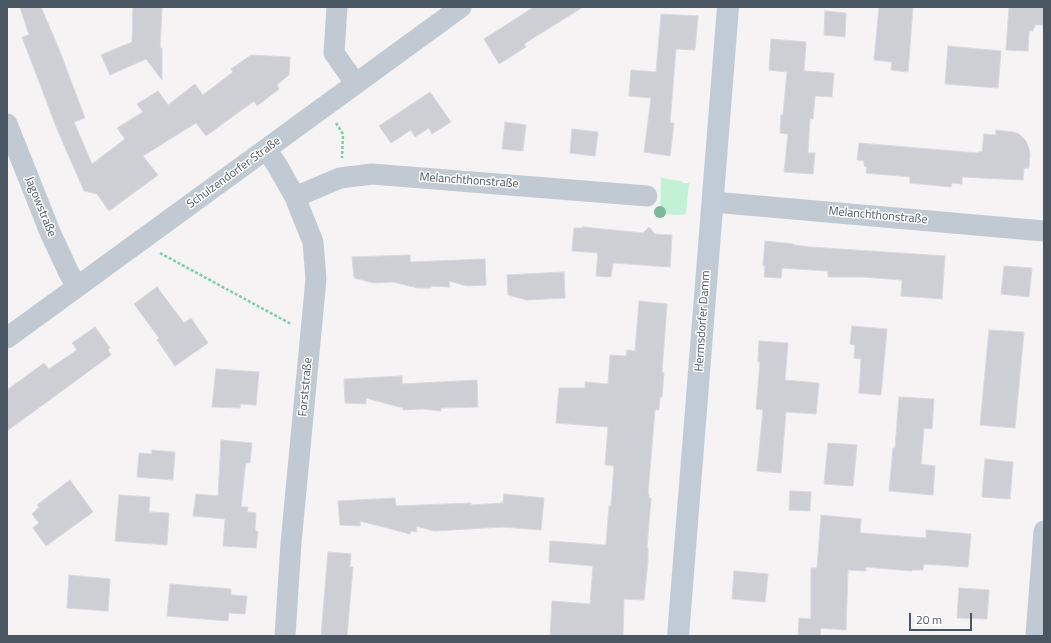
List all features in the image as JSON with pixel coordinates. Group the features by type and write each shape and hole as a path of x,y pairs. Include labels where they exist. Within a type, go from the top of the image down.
{"main road":[{"name":"Hermsdorfer Damm","path":"678,636 728,7"}],"street":[{"path":"337,7 334,53 356,84"},
{"name":"Schulzendorfer Straße","path":"7,338 461,7"},
{"name":"Jagowstraße","path":"7,124 50,232 77,287"},
{"name":"Forststraße","path":"266,149 295,197 313,242 316,279 291,543 284,636"},
{"name":"Melanchthonstraße","path":"295,197 340,178 372,174 647,196"},
{"name":"Melanchthonstraße","path":"713,202 1044,231"},
{"path":"1036,636 1044,531"}],"path":[{"path":"336,122 344,134 341,163"},
{"path":"158,252 291,324"}],"green space":[{"path":"661,178 689,183 686,214 660,214"}],"building":[{"path":"20,7 41,7 59,49 85,118 74,122 92,164 125,139 117,128 143,112 137,104 158,91 168,105 195,84 203,95 233,72 231,69 251,55 290,57 289,75 277,85 279,89 257,106 254,101 206,136 196,123 143,156 158,175 109,211 97,194 84,191 57,129 22,37 29,35"},
{"path":"133,7 162,7 160,48 162,48 162,80 146,59 110,75 101,55 132,42"},
{"path":"534,7 583,7 524,44 526,47 499,64 484,39"},
{"path":"879,7 913,7 908,72 891,70 892,62 874,60"},
{"path":"1009,7 1044,7 1044,25 1035,25 1033,31 1029,31 1028,51 1006,50"},
{"path":"825,11 846,13 845,37 824,35"},
{"path":"661,14 698,16 695,50 676,49 670,123 674,123 670,156 644,152 651,98 629,96 631,70 656,72"},
{"path":"771,39 806,42 804,71 834,73 832,97 815,96 813,119 810,118 808,153 815,153 813,174 784,172 788,134 780,133 787,72 769,70"},
{"path":"948,46 1001,51 998,88 945,84"},
{"path":"430,92 451,122 432,134 429,128 415,137 411,130 391,143 379,126"},
{"path":"505,122 526,125 523,151 502,149"},
{"path":"572,129 598,132 595,156 570,153"},
{"path":"996,130 1019,134 1026,141 1030,154 1029,168 1024,168 1023,180 962,177 962,184 952,183 951,187 910,183 910,177 866,173 867,167 864,166 864,161 857,160 859,143 978,153 982,152 984,134 996,135"},
{"path":"583,227 643,233 649,227 655,234 672,235 670,267 613,263 611,277 596,276 598,253 572,251 574,228"},
{"path":"765,241 810,247 945,256 942,299 901,296 902,280 863,277 828,277 828,271 782,268 781,278 764,277 765,266 763,266"},
{"path":"410,255 410,262 485,259 486,285 467,286 449,281 450,287 431,286 431,288 418,288 393,282 374,283 354,278 352,257"},
{"path":"1004,266 1032,268 1029,297 1001,294"},
{"path":"564,272 565,298 527,300 508,295 507,275"},
{"path":"157,287 184,323 191,318 208,343 175,366 157,340 159,338 134,304"},
{"path":"639,301 667,304 662,372 664,373 662,397 660,397 659,410 655,410 648,494 649,498 651,498 647,548 648,561 644,600 624,599 623,636 550,636 552,601 590,604 593,566 549,562 550,541 606,545 614,466 605,465 608,427 556,423 559,388 585,388 585,382 608,384 610,355 626,356 627,350 635,351"},
{"path":"852,326 887,329 881,395 859,393 861,359 854,358 855,345 850,344"},
{"path":"95,327 110,348 108,350 111,355 7,431 7,390 44,363 49,369 77,350 72,343"},
{"path":"989,330 1024,332 1015,428 980,425"},
{"path":"759,341 788,343 785,380 819,383 816,414 786,412 781,473 757,471 763,410 756,409 760,362 758,362"},
{"path":"216,369 259,372 256,405 240,404 240,408 212,407"},
{"path":"402,376 402,384 477,380 478,407 441,408 441,411 422,409 403,410 403,408 366,398 366,404 345,403 344,379"},
{"path":"899,397 934,399 932,429 924,428 921,464 935,466 933,495 889,491 893,448 895,448"},
{"path":"221,440 252,443 250,463 246,463 241,507 248,507 247,512 256,513 255,530 258,532 256,548 223,546 225,519 193,516 196,494 218,496"},
{"path":"828,443 857,445 853,486 824,484"},
{"path":"152,450 175,452 173,480 137,477 139,453 152,454"},
{"path":"985,459 1013,462 1010,499 982,497"},
{"path":"70,480 93,512 46,546 33,528 39,523 32,514 39,507 37,505"},
{"path":"790,491 811,492 810,511 789,510"},
{"path":"504,494 544,498 541,530 502,527 434,531 416,526 417,532 411,531 410,534 360,521 360,526 340,525 338,501 395,498 396,506 471,503 471,505 503,503"},
{"path":"119,495 150,497 149,512 169,513 167,545 115,541"},
{"path":"821,515 861,519 860,533 926,538 926,530 971,534 968,567 924,564 923,570 912,571 866,567 866,571 848,570 846,630 821,628 820,636 798,636 799,618 811,619 811,568 817,568"},
{"path":"328,552 351,554 350,567 353,567 347,636 321,636"},
{"path":"734,571 768,574 765,602 732,599"},
{"path":"69,575 110,579 108,611 67,608"},
{"path":"170,584 231,589 231,595 247,596 245,614 229,613 228,621 167,616"},
{"path":"959,588 989,590 987,619 957,618"}]}
